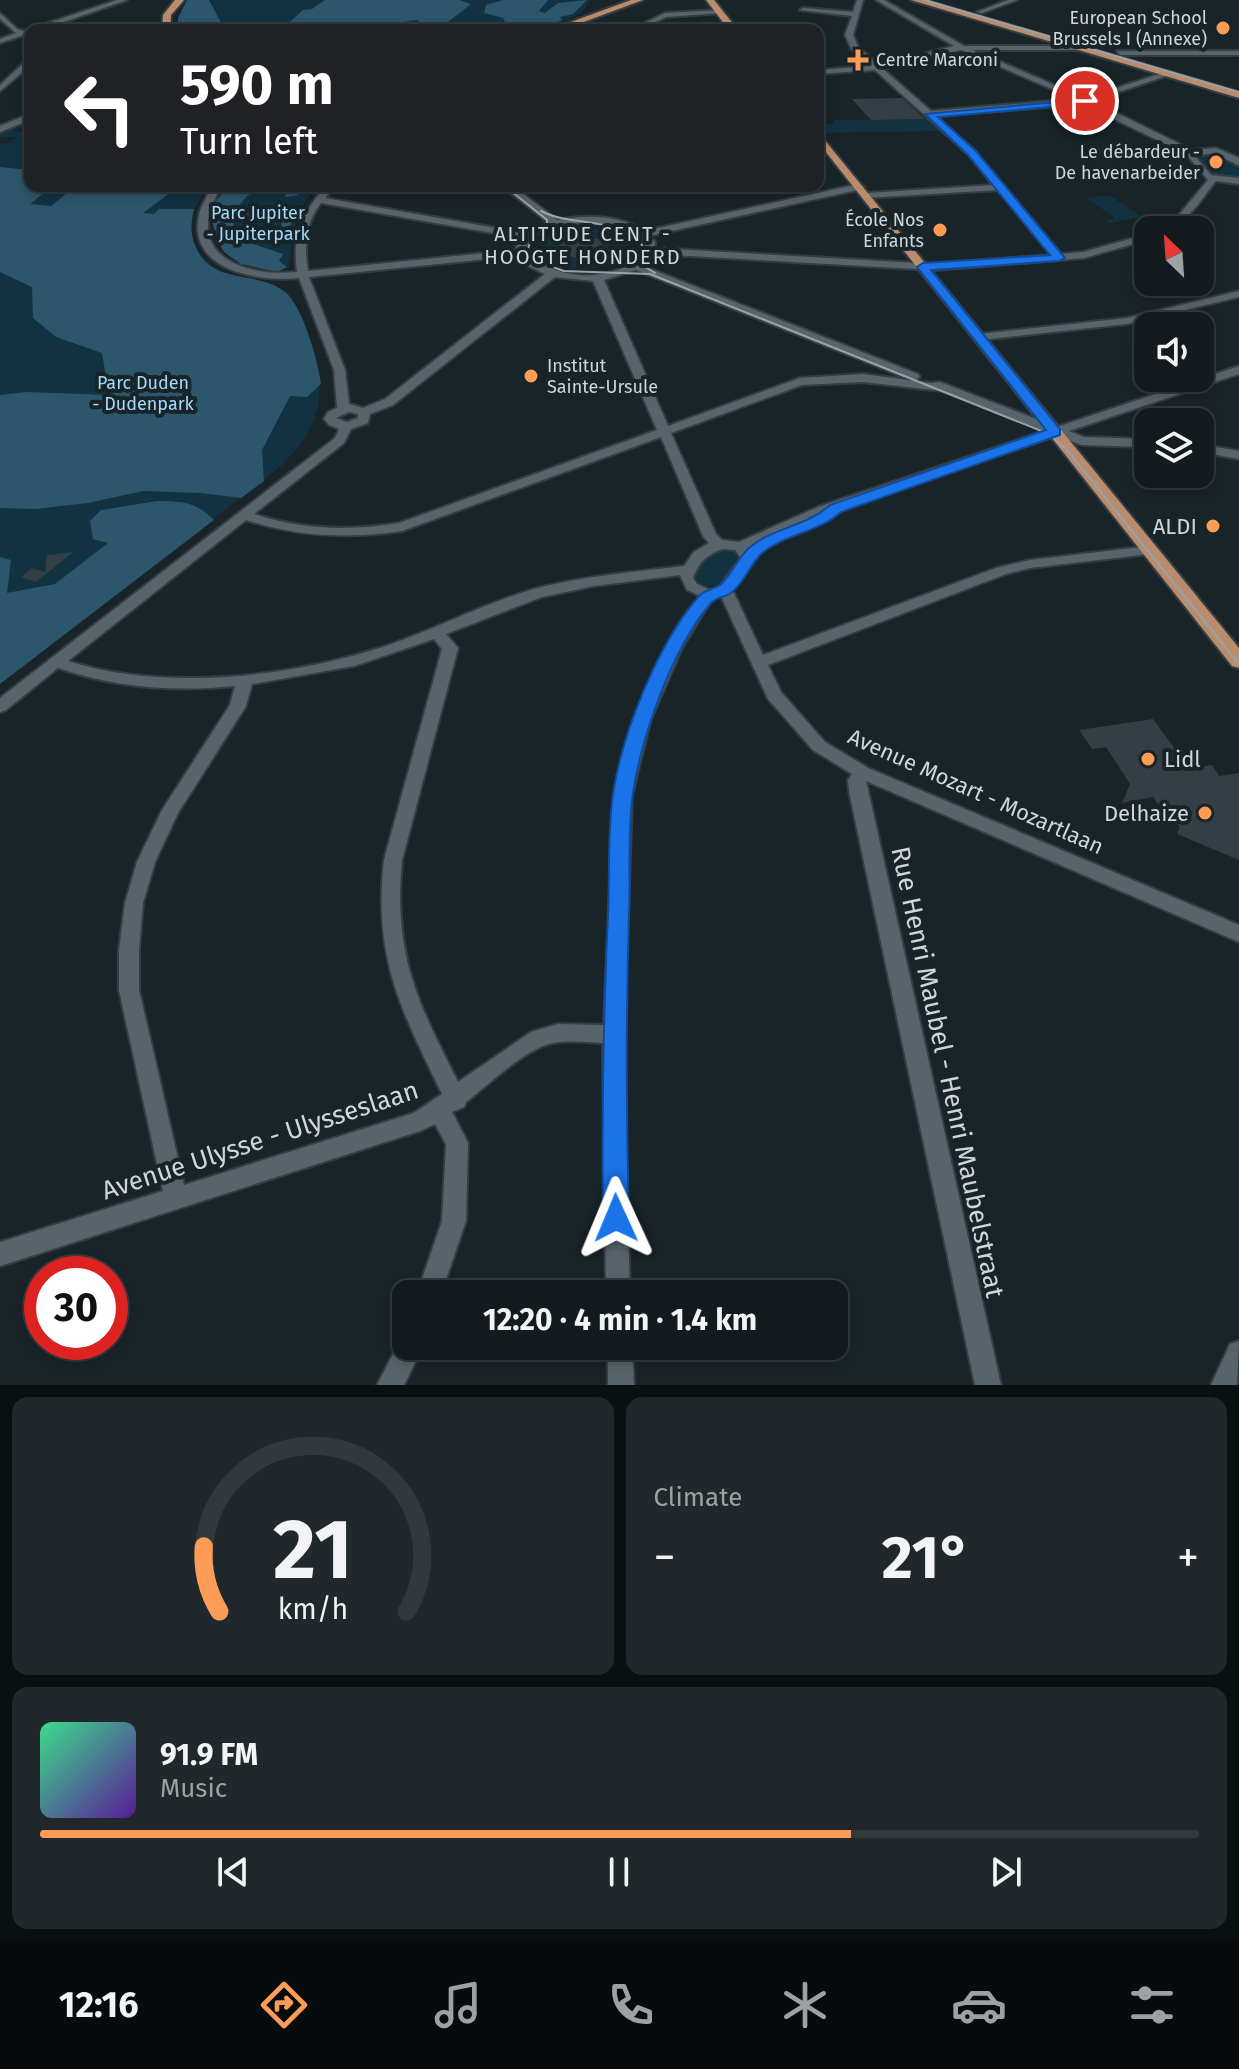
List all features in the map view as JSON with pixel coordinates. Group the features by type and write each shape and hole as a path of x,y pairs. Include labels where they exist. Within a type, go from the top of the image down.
{"main road":[{"path":"571,23 587,12 621,0"},
{"path":"571,23 638,0"},
{"path":"915,0 1239,92"},
{"path":"937,0 1120,53 1239,92"},
{"path":"168,24 177,3"},
{"path":"708,6 728,24"},
{"path":"824,143 1237,656"}],"street":[{"path":"101,0 111,4"},
{"path":"53,24 124,0"},
{"path":"860,0 849,37 855,48 972,153 1059,258"},
{"path":"879,0 961,48 1085,101 1191,153 1207,150 1226,154 1239,163"},
{"path":"980,12 1014,0"},
{"path":"669,13 708,6"},
{"path":"646,24 665,15 708,6"},
{"path":"803,10 857,14"},
{"path":"0,15 15,31 24,31"},
{"path":"0,41 24,34"},
{"path":"824,72 877,68 961,48 1082,48"},
{"path":"1120,53 1239,53"},
{"path":"0,89 24,67"},
{"path":"930,114 1085,101 1166,73"},
{"path":"0,129 24,119"},
{"path":"1226,154 1239,147"},
{"path":"1191,153 1190,157 1202,172 1213,179 1239,181"},
{"path":"1182,216 1213,179"},
{"path":"643,234 863,192 1000,187"},
{"path":"214,192 207,205 203,226 208,247 216,258 249,274 279,277 520,253"},
{"path":"325,192 308,216 300,240 301,275 339,367 343,409"},
{"path":"515,192 555,223"},
{"path":"318,200 526,236 555,223 604,220 621,223 643,234 650,242 651,251 636,267 597,277 552,274 531,265 520,253"},
{"path":"520,253 526,236"},
{"path":"651,251 923,267 1059,258 1134,241"},
{"path":"636,267 1055,432 1082,441 1134,442"},
{"path":"364,412 364,420 346,426 330,419 343,409 364,412 389,402 552,274"},
{"path":"597,277 710,536 718,544 744,553"},
{"path":"980,337 1127,321 1239,294"},
{"path":"863,378 882,364"},
{"path":"618,1280 614,1034 623,795 635,745 674,648 744,553 828,515 836,508 1239,370"},
{"path":"244,515 310,532 357,535 402,527 800,382 863,378 943,388"},
{"path":"1099,419 1118,441"},
{"path":"0,706 340,440 346,426"},
{"path":"1214,451 1239,455"},
{"path":"56,662 79,672 117,678 245,679 333,666 394,648 473,615 538,593 592,581 688,570 708,549 718,544"},
{"path":"759,662 1001,571 1030,564 1150,550"},
{"name":"Avenue Mozart - Mozartlaan","path":"688,570 686,578 692,587 717,592 759,662 774,695 819,746 862,772 1239,934"},
{"path":"434,1280 454,1221 457,1143 448,1105 401,985 391,940 387,893 393,860 450,648 436,632"},
{"path":"176,1198 129,990 134,903 146,862 171,810 238,706 245,679"},
{"name":"Rue Henri Maubel - Henri Maubelstraat","path":"862,772 857,780 858,791 988,1385"},
{"name":"Avenue Ulysse - Ulysseslaan","path":"0,1254 420,1121 448,1105 534,1039 551,1034 614,1034"},
{"path":"1224,1385 1239,1353"},
{"path":"390,1385 403,1360"},
{"path":"620,1360 621,1385"}],"green space":[{"path":"187,0 591,0 581,13 558,24 178,24"},
{"path":"187,0 209,0 222,24 178,24"},
{"path":"325,0 459,0 471,4 449,24 422,24 417,20 389,24 288,24 303,10 312,9"},
{"path":"503,0 548,0 539,11 545,13 558,3 587,0 573,14 560,17 562,20 553,24 506,24 503,18 484,13 486,5"},
{"path":"928,119 940,131 825,133 824,125 834,124 833,120"},
{"name":"Parc Duden - Dudenpark","path":"24,123 24,127 12,130 24,132 24,192 203,192 193,213 191,226 196,247 219,270 241,279 272,285 290,297 311,348 319,384 319,401 308,432 281,466 0,684 0,143 6,144 17,137 0,137 0,133"},
{"path":"1206,152 1230,159 1239,169 1239,179 1208,173 1195,157"},
{"name":"Parc Duden - Dudenpark","path":"0,167 24,169 24,192 45,192 30,204 51,206 68,192 168,192 143,213 154,214 159,209 194,209 192,236 202,258 223,272 274,285 285,292 298,309 309,335 321,384 307,397 290,396 262,450 264,481 241,498 143,491 88,503 36,509 0,508 0,395 26,392 109,395 102,353 56,337 33,318 32,287 0,272"},
{"name":"Parc Jupiter - Jupiterpark","path":"222,192 313,192 299,214 289,268 281,269 231,251 219,221"},
{"path":"224,192 254,192 245,198 235,212 271,213 293,218 291,225 281,230 282,218 239,219 234,223 232,237 283,254 279,261 287,267 277,272 241,264 225,253 212,221 212,205"},
{"path":"287,192 296,192 298,195 285,197"},
{"path":"1109,195 1140,216 1110,223 1107,221 1115,218 1087,198"},
{"path":"592,228 619,235 630,246 629,252 610,264 585,268 561,265 541,254 540,244 551,235 571,229"},
{"path":"157,501 188,504 201,509 214,520 0,684 0,557 11,560 7,593 55,584 108,543 93,539 90,521 101,510"},
{"path":"717,549 734,551 740,562 719,585 702,586 693,575"}],"building":[{"path":"902,98 925,119 871,120 852,99"},
{"path":"565,233 609,241 598,246 611,252 597,258 581,259 562,254 569,250 544,239"},
{"path":"73,552 36,582 21,577 32,568 45,572 47,555"},
{"path":"1153,719 1189,768 1212,765 1219,776 1239,773 1239,860 1177,834 1180,826 1170,821 1153,797 1122,803 1130,784 1106,747 1092,749 1079,730"}],"tram line":[{"path":"925,0 1239,92"},
{"path":"512,192 547,220 547,227 530,242 528,249 536,261 564,271 650,274 1049,434 1067,450 1239,664"},
{"path":"541,211 620,229 642,245 641,264 655,273"}],"place":[{"name":"European School Brussels I (Annexe)","path":"1223,28"},
{"name":"Centre Marconi","path":"858,60"},
{"name":"Le débardeur - De havenarbeider","path":"1216,162"},
{"name":"École Nos Enfants","path":"940,230"},
{"name":"Institut Sainte-Ursule","path":"531,376"},
{"name":"ALDI","path":"1213,526"},
{"name":"Lidl","path":"1148,759"},
{"name":"Delhaize","path":"1205,813"}],"district":[{"name":"ALTITUDE CENT - HOOGTE HONDERD","path":"583,246"}],"route":[{"path":"616,1218 613,1060 623,795 635,745 651,699 674,648 701,604 709,595 725,589 756,550 828,515 836,508 1055,432 923,267 1059,258 972,153 930,114 1085,101"}]}
